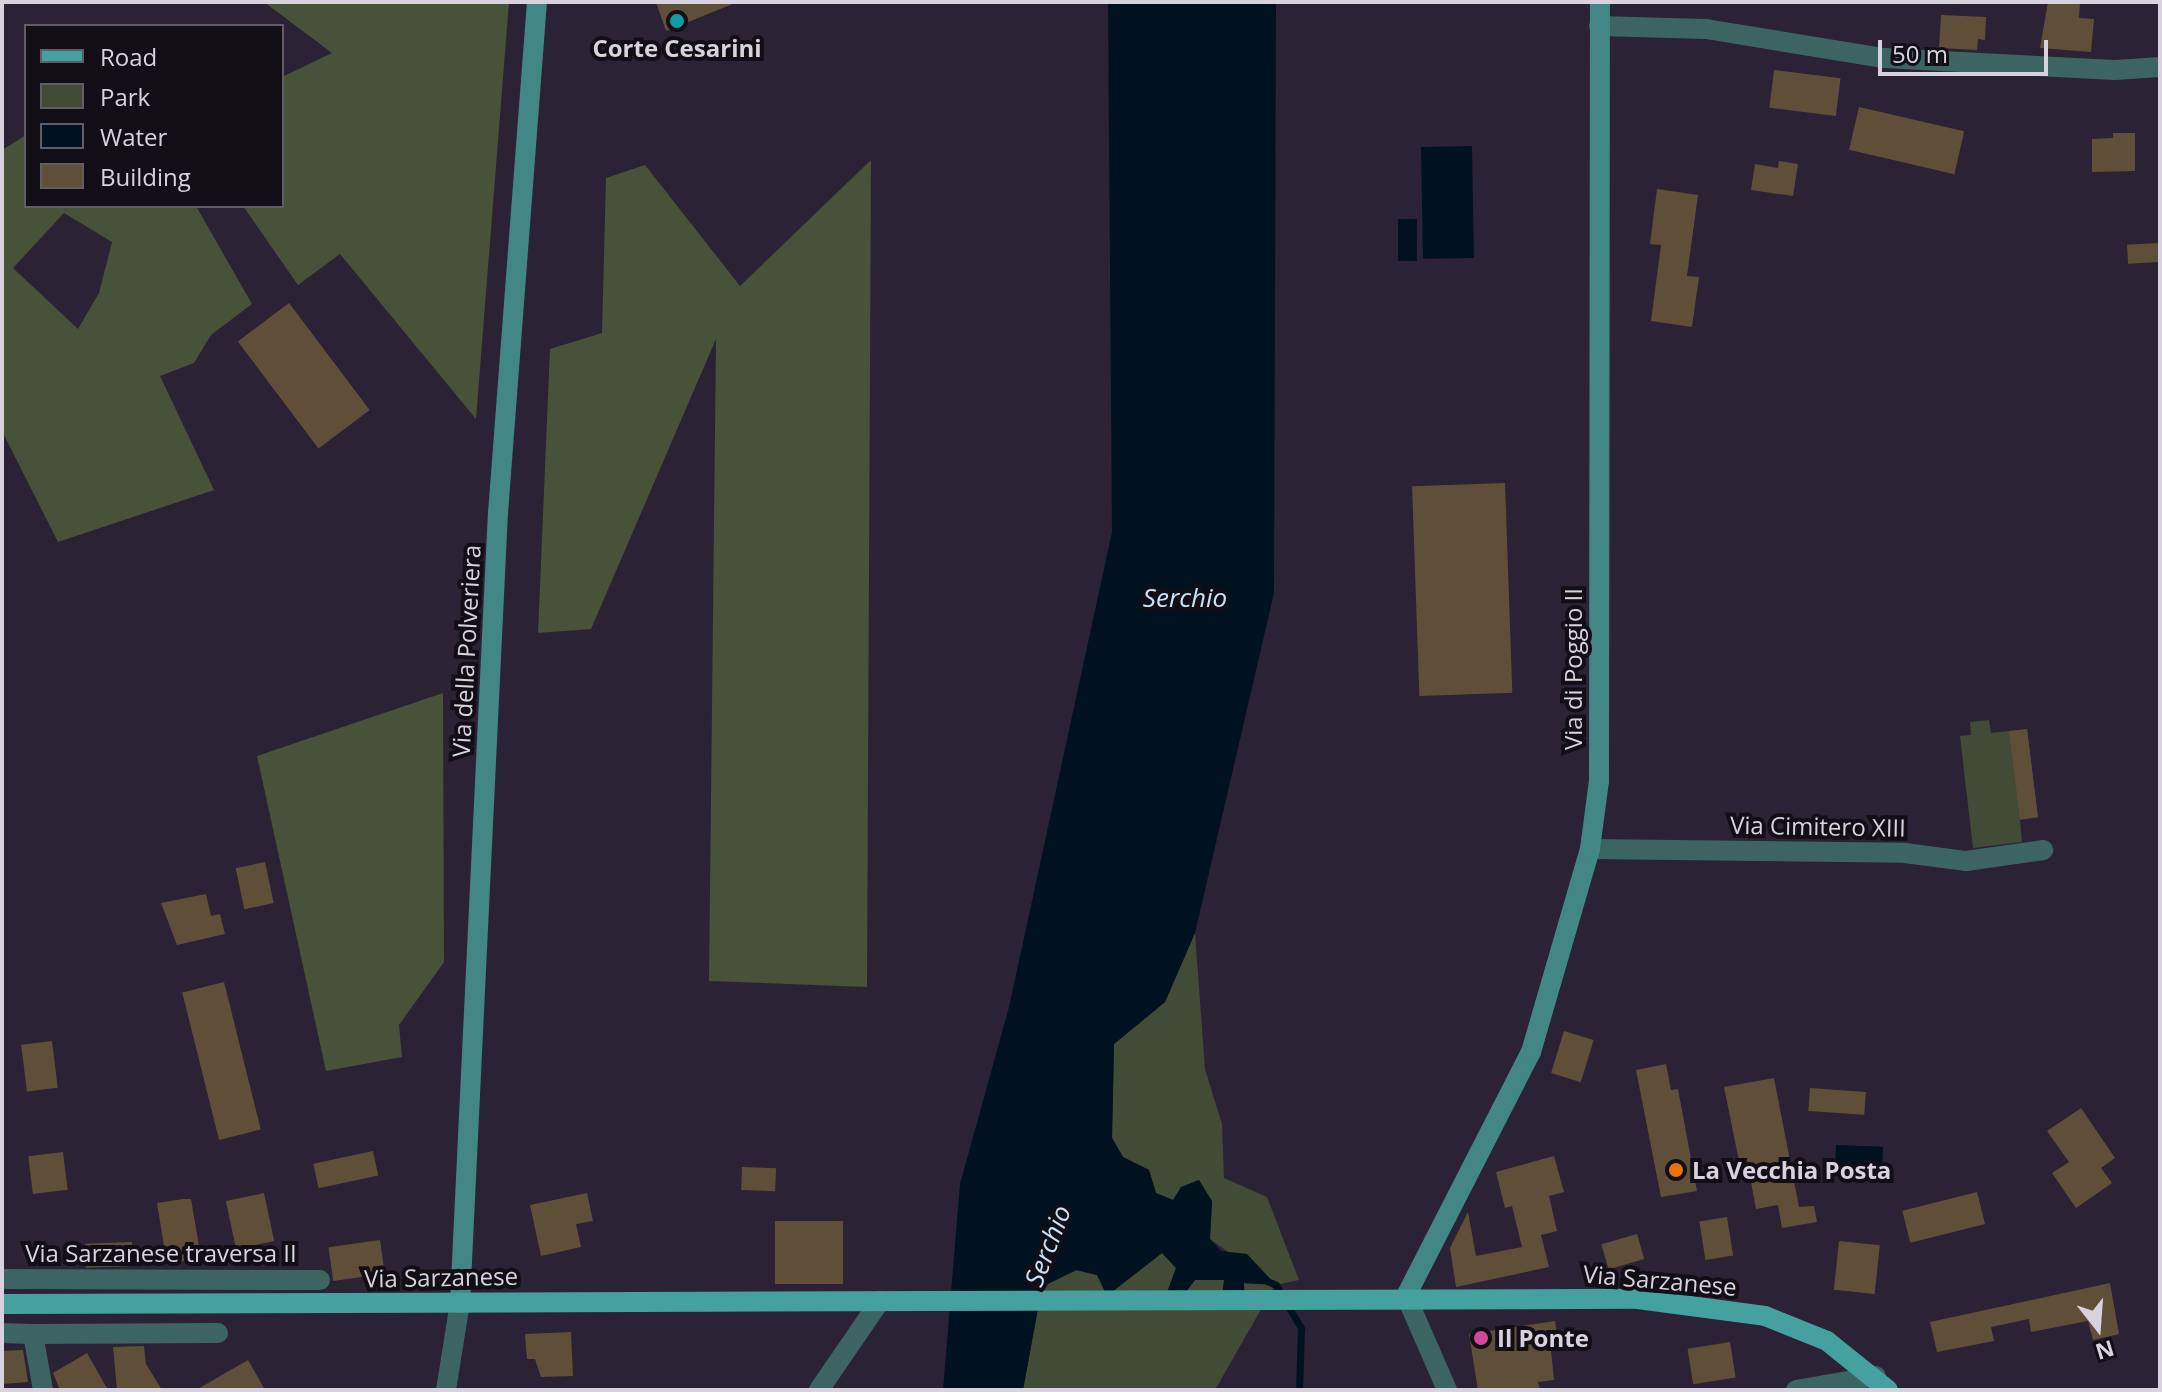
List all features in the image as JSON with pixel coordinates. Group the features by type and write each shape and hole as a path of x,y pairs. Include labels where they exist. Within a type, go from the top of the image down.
{"main road":[{"name":"Via della Polveriera","path":"460,1303 498,513 537,2"},
{"name":"Via di Poggio II","path":"1406,1296 1531,1052 1590,849 1599,781 1600,2"},
{"name":"Via Sarzanese","path":"2,1304 1406,1296 1690,1303 1765,1316 1827,1341 1882,1383"}],"street":[{"path":"1599,26 1706,29 1884,58 2115,70 2160,67"},
{"name":"Via Cimitero XIII","path":"1590,849 1905,853 1966,861 2043,850"},
{"name":"Via Sarzanese traversa II","path":"2,1279 320,1280"},
{"path":"1406,1296 1447,1390"},
{"path":"819,1390 880,1301"},
{"path":"446,1390 460,1303"},
{"path":"2,1333 218,1333"},
{"path":"33,1334 43,1390"},
{"path":"1804,1389 1882,1383"}],"green space":[{"path":"264,2 509,2 476,419 340,254 298,285 244,208 284,208 284,76 332,53"},
{"path":"24,136 24,208 197,208 252,304 211,335 194,363 160,376 214,490 58,542 2,431 2,150","holes":["64,213 112,242 99,293 78,329 13,268"]},
{"path":"871,160 867,987 709,981 716,339 591,629 538,633 550,349 602,333 606,178 645,165 740,286"},
{"path":"443,693 444,962 399,1025 402,1057 326,1071 257,756"},
{"path":"1989,720 1991,733 2027,729 2038,817 2020,820 2022,842 1973,848 1960,736 1971,735 1970,722"},
{"path":"1195,933 1205,1069 1222,1124 1224,1178 1267,1197 1299,1280 1275,1285 1215,1390 1023,1390 1042,1286 1077,1270 1097,1275 1107,1295 1162,1253 1176,1268 1185,1293 1195,1280 1224,1280 1221,1307 1244,1283 1274,1285 1210,1239 1212,1202 1173,1200 1156,1193 1149,1170 1123,1157 1112,1138 1114,1044 1165,1002"}],"water":[{"name":"Serchio","path":"1108,2 1276,2 1274,593 1195,933 1165,1002 1114,1044 1112,1138 1123,1157 1149,1170 1156,1193 1173,1200 1181,1187 1199,1180 1212,1201 1210,1239 1221,1251 1247,1254 1276,1285 1244,1283 1245,1305 1221,1308 1224,1280 1195,1280 1185,1293 1163,1303 1176,1268 1162,1253 1107,1296 1097,1275 1076,1270 1042,1287 1023,1390 943,1390 960,1184 1009,1007 1112,532"},
{"path":"1472,146 1474,258 1423,259 1421,147"},
{"path":"1398,219 1417,219 1417,261 1398,261"},
{"path":"1836,1145 1883,1147 1882,1169 1835,1167"}],"building":[{"name":"Corte Cesarini","path":"656,2 735,2 735,3 666,31"},
{"path":"2048,2 2080,2 2079,18 2094,19 2091,52 2040,48"},
{"path":"1941,15 1986,17 1985,40 1978,39 1977,50 1939,48"},
{"path":"1774,70 1841,78 1836,116 1769,108"},
{"path":"1859,107 1964,131 1954,174 1849,150"},
{"path":"2113,133 2135,133 2135,171 2092,172 2092,139 2113,138"},
{"path":"1779,161 1798,164 1793,196 1751,190 1755,164 1778,168"},
{"path":"1657,189 1698,195 1687,276 1699,277 1692,327 1651,321 1661,245 1650,244"},
{"path":"2159,243 2160,262 2128,264 2127,245"},
{"path":"289,303 370,410 319,449 238,342"},
{"path":"1505,483 1512,693 1419,696 1412,486"},
{"path":"2027,729 2038,817 2020,820 2009,731"},
{"path":"265,862 274,903 244,909 236,868"},
{"path":"206,894 211,916 220,914 225,934 177,945 161,903"},
{"path":"224,982 261,1129 219,1140 182,992"},
{"path":"1564,1031 1594,1040 1581,1082 1551,1073"},
{"path":"52,1041 58,1088 27,1091 21,1045"},
{"path":"1666,1064 1671,1090 1678,1089 1697,1191 1661,1197 1636,1070"},
{"path":"1774,1078 1799,1207 1814,1206 1817,1222 1782,1228 1778,1205 1756,1209 1747,1160 1739,1161 1724,1087"},
{"path":"1810,1088 1866,1092 1864,1115 1808,1111"},
{"path":"2081,1108 2115,1158 2101,1168 2112,1183 2076,1208 2052,1173 2069,1162 2047,1131"},
{"path":"373,1151 378,1175 319,1188 313,1164"},
{"path":"63,1152 68,1190 33,1194 28,1156"},
{"path":"1554,1156 1564,1192 1549,1196 1557,1231 1541,1235 1549,1267 1456,1287 1450,1248 1468,1212 1476,1256 1522,1247 1512,1206 1505,1208 1496,1172"},
{"path":"742,1167 776,1168 775,1191 741,1190"},
{"path":"1977,1192 1985,1224 1910,1243 1902,1211"},
{"path":"264,1193 274,1241 236,1249 226,1201"},
{"path":"587,1193 593,1221 576,1224 581,1247 541,1256 530,1205"},
{"path":"191,1199 201,1258 167,1264 157,1203"},
{"path":"1727,1217 1733,1256 1705,1260 1699,1221"},
{"path":"775,1221 843,1221 843,1284 775,1284"},
{"path":"1637,1234 1644,1259 1609,1269 1601,1244"},
{"path":"380,1240 385,1274 333,1281 329,1247"},
{"path":"1839,1241 1880,1245 1875,1294 1834,1290"},
{"path":"132,1242 133,1266 86,1268 85,1244"},
{"path":"2110,1283 2119,1334 2093,1340 2088,1321 2031,1332 2029,1319 1991,1327 1994,1341 1937,1352 1930,1322"},
{"path":"1555,1321 1559,1349 1551,1350 1554,1380 1538,1382 1540,1390 1478,1390 1469,1334"},
{"path":"571,1332 573,1376 541,1377 535,1359 527,1359 525,1334"},
{"path":"1730,1342 1736,1378 1693,1384 1688,1349"},
{"path":"144,1346 146,1364 162,1390 117,1390 113,1347"},
{"path":"23,1350 28,1382 2,1384 2,1351"},
{"path":"87,1353 108,1390 60,1390 53,1373"},
{"path":"248,1360 265,1390 196,1390"}],"waterway":[{"path":"1267,1281 1276,1285 1301,1328 1299,1390"}],"place":[{"name":"Corte Cesarini","path":"677,21"},
{"name":"La Vecchia Posta","path":"1676,1170"},
{"name":"Il Ponte","path":"1481,1338"}]}
